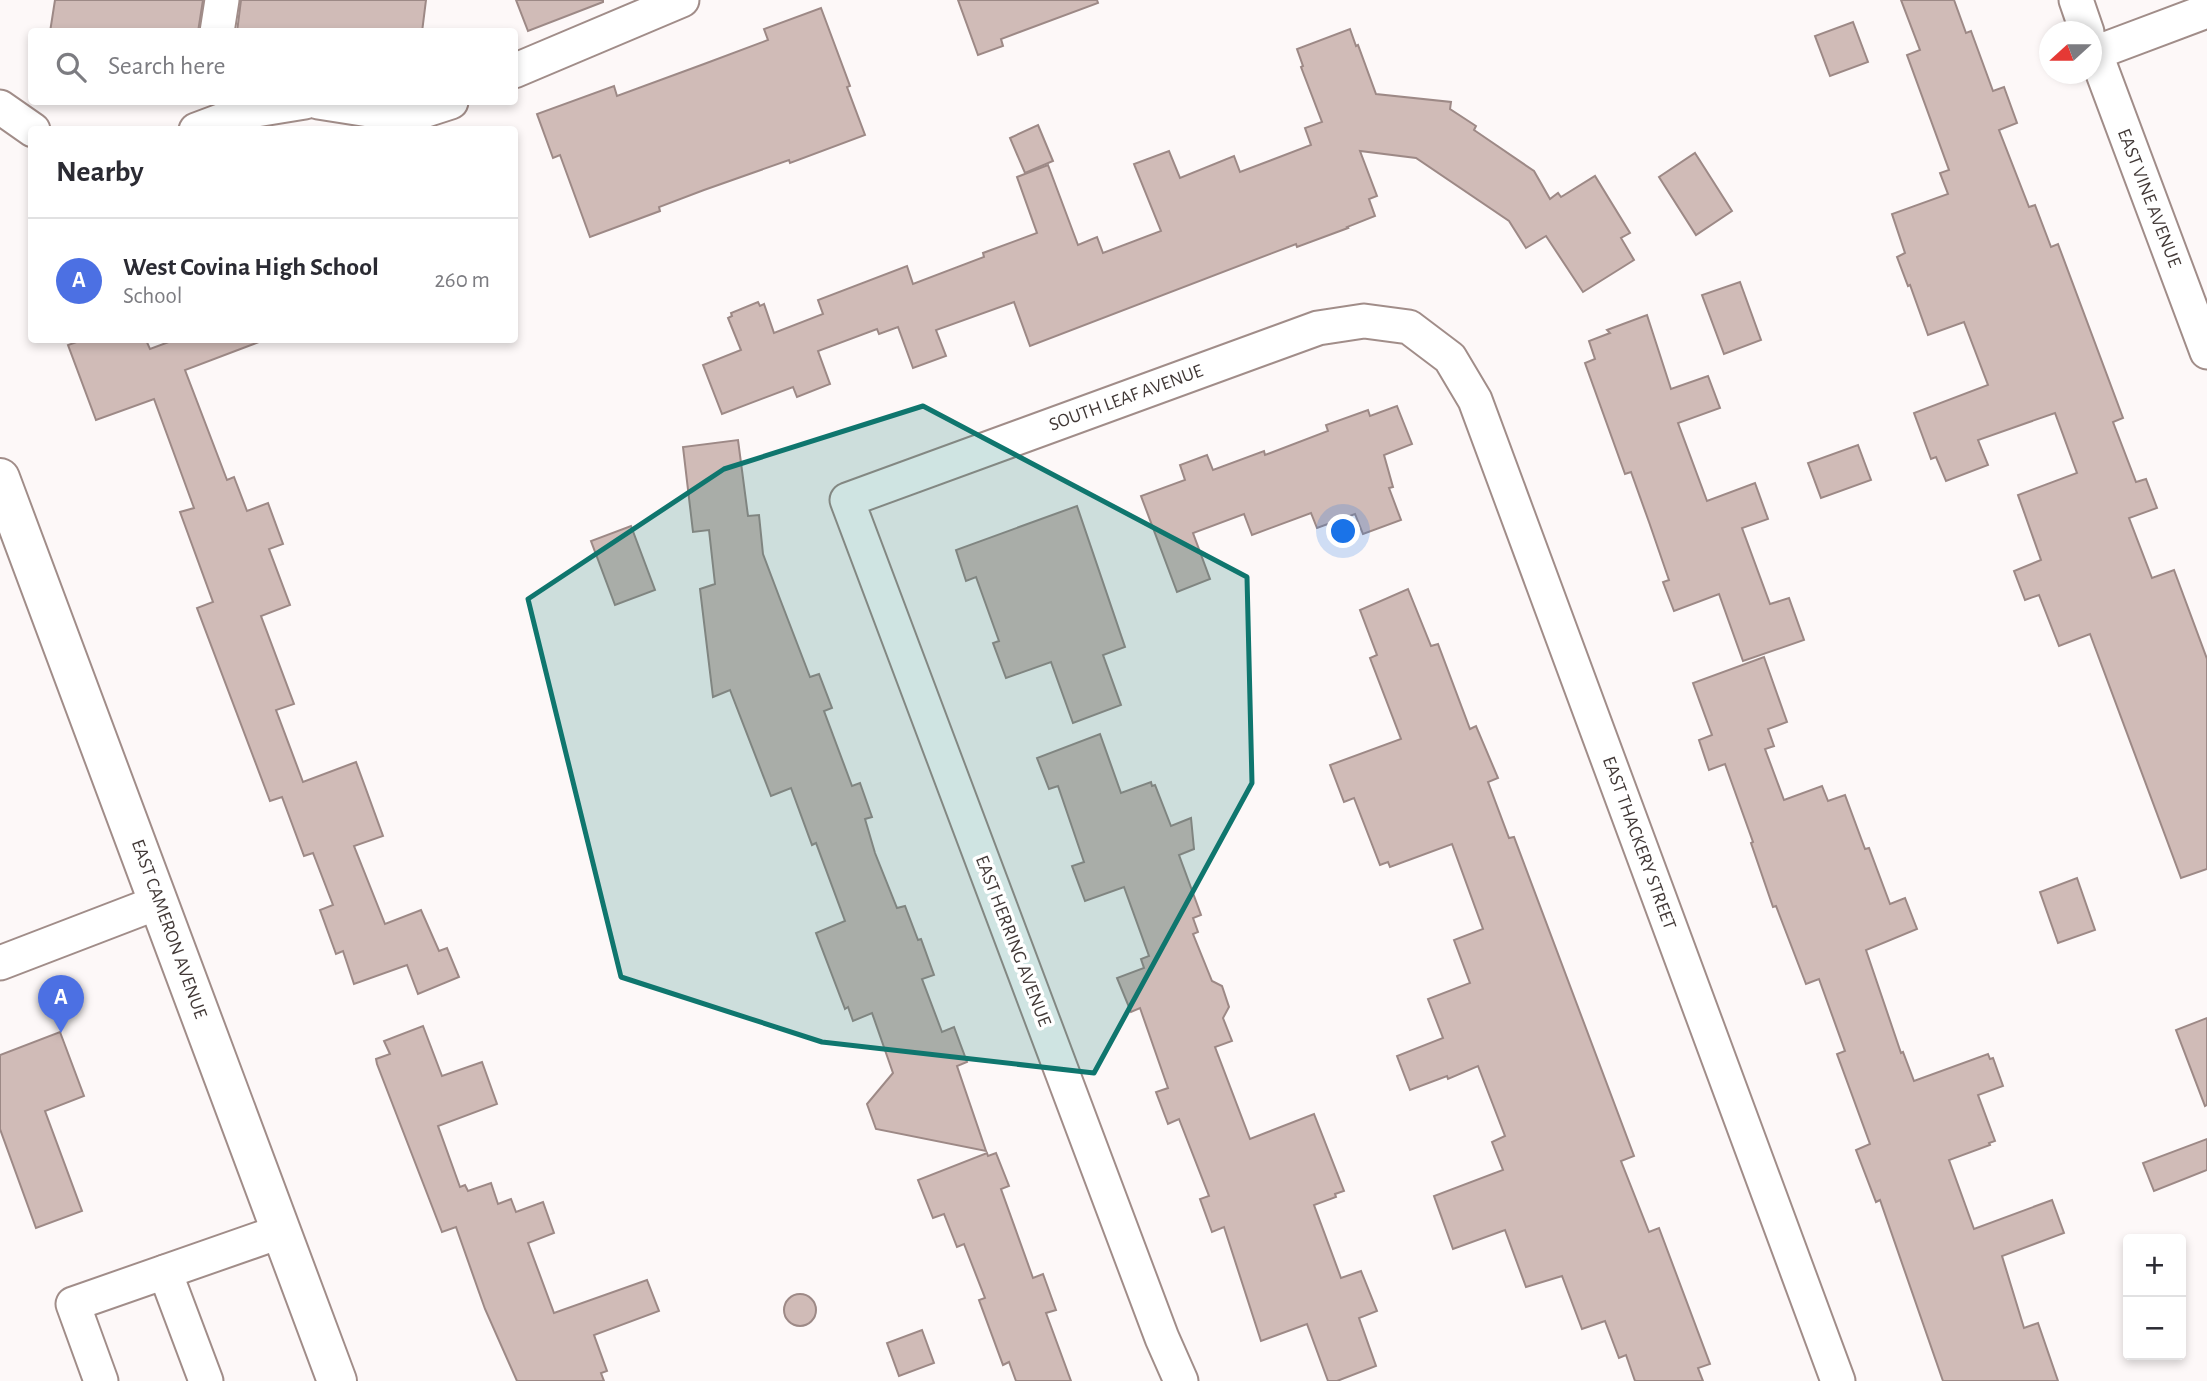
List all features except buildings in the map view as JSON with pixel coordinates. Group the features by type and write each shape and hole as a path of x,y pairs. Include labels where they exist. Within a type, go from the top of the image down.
{"main road":[{"name":"EAST CAMERON AVENUE","path":"0,478 337,1381"}],"street":[{"path":"217,28 222,0"},
{"path":"518,69 682,0"},
{"name":"EAST VINE AVENUE","path":"2076,0 2083,21"},
{"path":"2102,40 2207,11"},
{"name":"EAST VINE AVENUE","path":"2102,72 2207,352"},
{"path":"210,117 287,105"},
{"path":"337,105 417,113 442,105"},
{"path":"0,107 28,127"},
{"name":"SOUTH LEAF AVENUE","path":"847,500 1318,328 1364,321 1409,327"},
{"name":"EAST THACKERY STREET","path":"1409,327 1450,358 1475,400 1839,1381"},
{"name":"EAST HERRING AVENUE","path":"847,500 1162,1338 1181,1381"},
{"path":"0,963 159,902"},
{"path":"101,1381 73,1304 282,1231"},
{"path":"165,1272 206,1381"}],"highlighted area":[{"path":"923,406 1247,577 1252,783 1094,1073 822,1042 621,977 528,599 724,469"}],"place":[{"name":"West Covina High School","path":"61,1033"}]}
